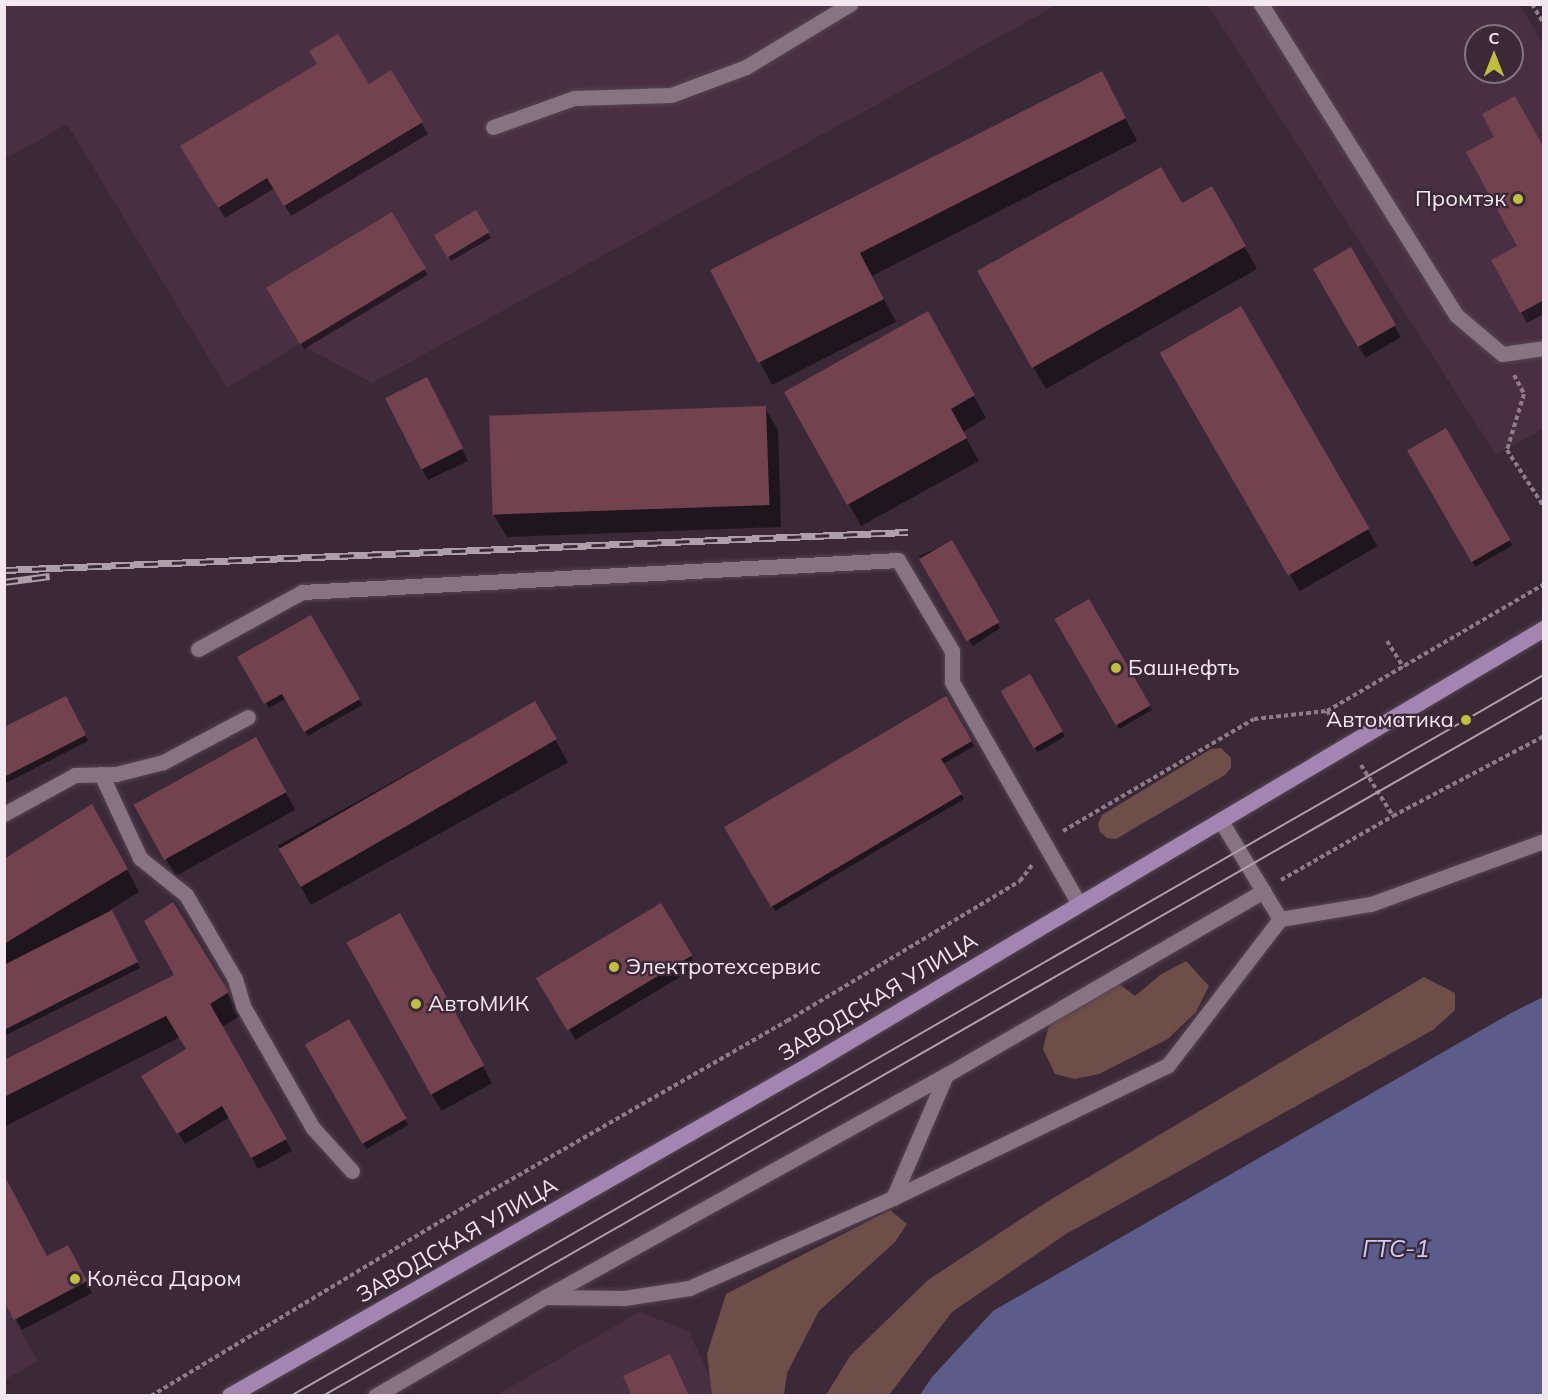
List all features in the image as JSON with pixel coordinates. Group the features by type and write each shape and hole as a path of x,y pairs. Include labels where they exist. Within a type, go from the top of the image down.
{"main road":[{"name":"ЗАВОДСКАЯ УЛИЦА","path":"230,1395 802,1069 1544,629"}],"lane":[{"path":"493,127 574,98 671,95 746,67 850,4"},
{"path":"1261,4 1456,315 1502,354 1544,348"},
{"path":"198,649 302,592 898,561 952,651 952,682 1079,904"},
{"path":"4,814 75,775 116,774 163,762 248,717"},
{"path":"101,774 140,858 186,895 235,980 243,1006 313,1128 352,1171"},
{"path":"1221,821 1280,919"},
{"path":"545,1298 624,1298 689,1288 893,1198 1168,1065 1280,919 1371,904 1544,841"},
{"path":"375,1395 946,1076 1263,891"},
{"path":"893,1198 946,1076"}],"path":[{"path":"1532,4 1544,24"},
{"path":"1502,354 1524,394 1507,450 1544,507"},
{"path":"151,1395 479,1198 787,1021 1020,881 1047,847 1065,830 1254,719 1327,711 1544,584"},
{"path":"1386,641 1403,667"},
{"path":"1263,891 1393,816 1544,736"}],"shaded area":[{"path":"4,5 1057,5 372,383 300,344 227,388 67,124 5,159"},
{"path":"1208,5 1520,5 1543,44 1543,429 1496,455"},
{"path":"1221,748 1231,758 1231,768 1225,775 1116,839 1107,838 1100,832 1098,824 1102,815 1211,749"},
{"path":"1186,961 1209,986 1196,1012 1168,1039 1099,1074 1075,1079 1055,1074 1043,1049 1049,1025 1118,983 1135,996 1160,975"},
{"path":"1424,977 1455,993 1455,1010 1433,1030 1066,1234 952,1312 889,1395 826,1395 850,1356 928,1280 1050,1200"},
{"path":"890,1210 907,1224 895,1242 819,1311 787,1373 784,1395 712,1395 707,1354 726,1294"},
{"path":"4,1302 38,1361 5,1380 4,1380"},
{"path":"639,1312 689,1331 718,1395 495,1396"}],"water":[{"name":"ГТС-1","path":"1543,997 1543,1395 920,1395 932,1377 993,1311 1511,1013"}],"building":[{"path":"338,34 369,84 391,70 423,122 284,206 267,178 218,208 180,146 317,64 309,51"},
{"path":"1102,71 1126,118 860,253 884,299 758,363 710,270"},
{"name":"Промтэк","path":"1515,96 1544,148 1544,300 1520,313 1491,260 1517,246 1466,152 1494,137 1482,114"},
{"path":"1161,167 1182,203 1212,186 1246,246 1032,368 977,271"},
{"path":"476,210 489,232 447,258 434,235"},
{"path":"392,212 426,269 300,344 266,288"},
{"path":"1351,247 1396,325 1358,347 1313,269"},
{"path":"1241,306 1370,529 1288,576 1160,353"},
{"path":"928,311 975,395 951,409 967,438 847,505 784,392"},
{"path":"427,377 463,448 421,470 385,398"},
{"path":"766,406 769,505 493,515 489,416"},
{"path":"1446,428 1510,540 1472,562 1407,450"},
{"path":"952,540 1000,622 967,641 919,559"},
{"path":"1089,599 1150,706 1116,726 1054,619"},
{"path":"311,615 360,699 304,732 282,694 264,704 237,657"},
{"path":"1030,674 1063,731 1034,748 1001,691"},
{"path":"66,696 86,735 4,777 4,727"},
{"path":"946,696 972,741 941,759 962,794 771,907 724,827"},
{"path":"535,701 557,739 301,887 279,849"},
{"path":"256,737 287,792 164,860 134,805"},
{"path":"92,804 128,869 4,944 4,859"},
{"path":"173,902 229,992 210,1004 287,1139 251,1158 222,1106 177,1134 141,1076 186,1049 166,1016 4,1097 4,1060 174,975 144,921"},
{"name":"Электротехсервис","path":"661,903 692,955 567,1030 536,978"},
{"path":"112,910 138,962 4,1030 4,965"},
{"name":"АвтоМИК","path":"400,913 484,1065 431,1095 347,943"},
{"path":"349,1019 406,1119 362,1144 305,1044"},
{"path":"4,1175 47,1256 68,1245 87,1281 14,1320 4,1302"},
{"path":"670,1354 689,1396 632,1396 623,1376"}],"tram line":[{"path":"291,1396 1544,675"},
{"path":"323,1396 1544,697"}],"railway":[{"path":"4,570 908,532"},
{"path":"4,582 50,576"}],"place":[{"name":"Промтэк","path":"1518,199"},
{"name":"Башнефть","path":"1116,668"},
{"name":"Автоматика","path":"1466,720"},
{"name":"Электротехсервис","path":"614,967"},
{"name":"АвтоМИК","path":"416,1004"},
{"name":"Колёса Даром","path":"75,1279"}]}
